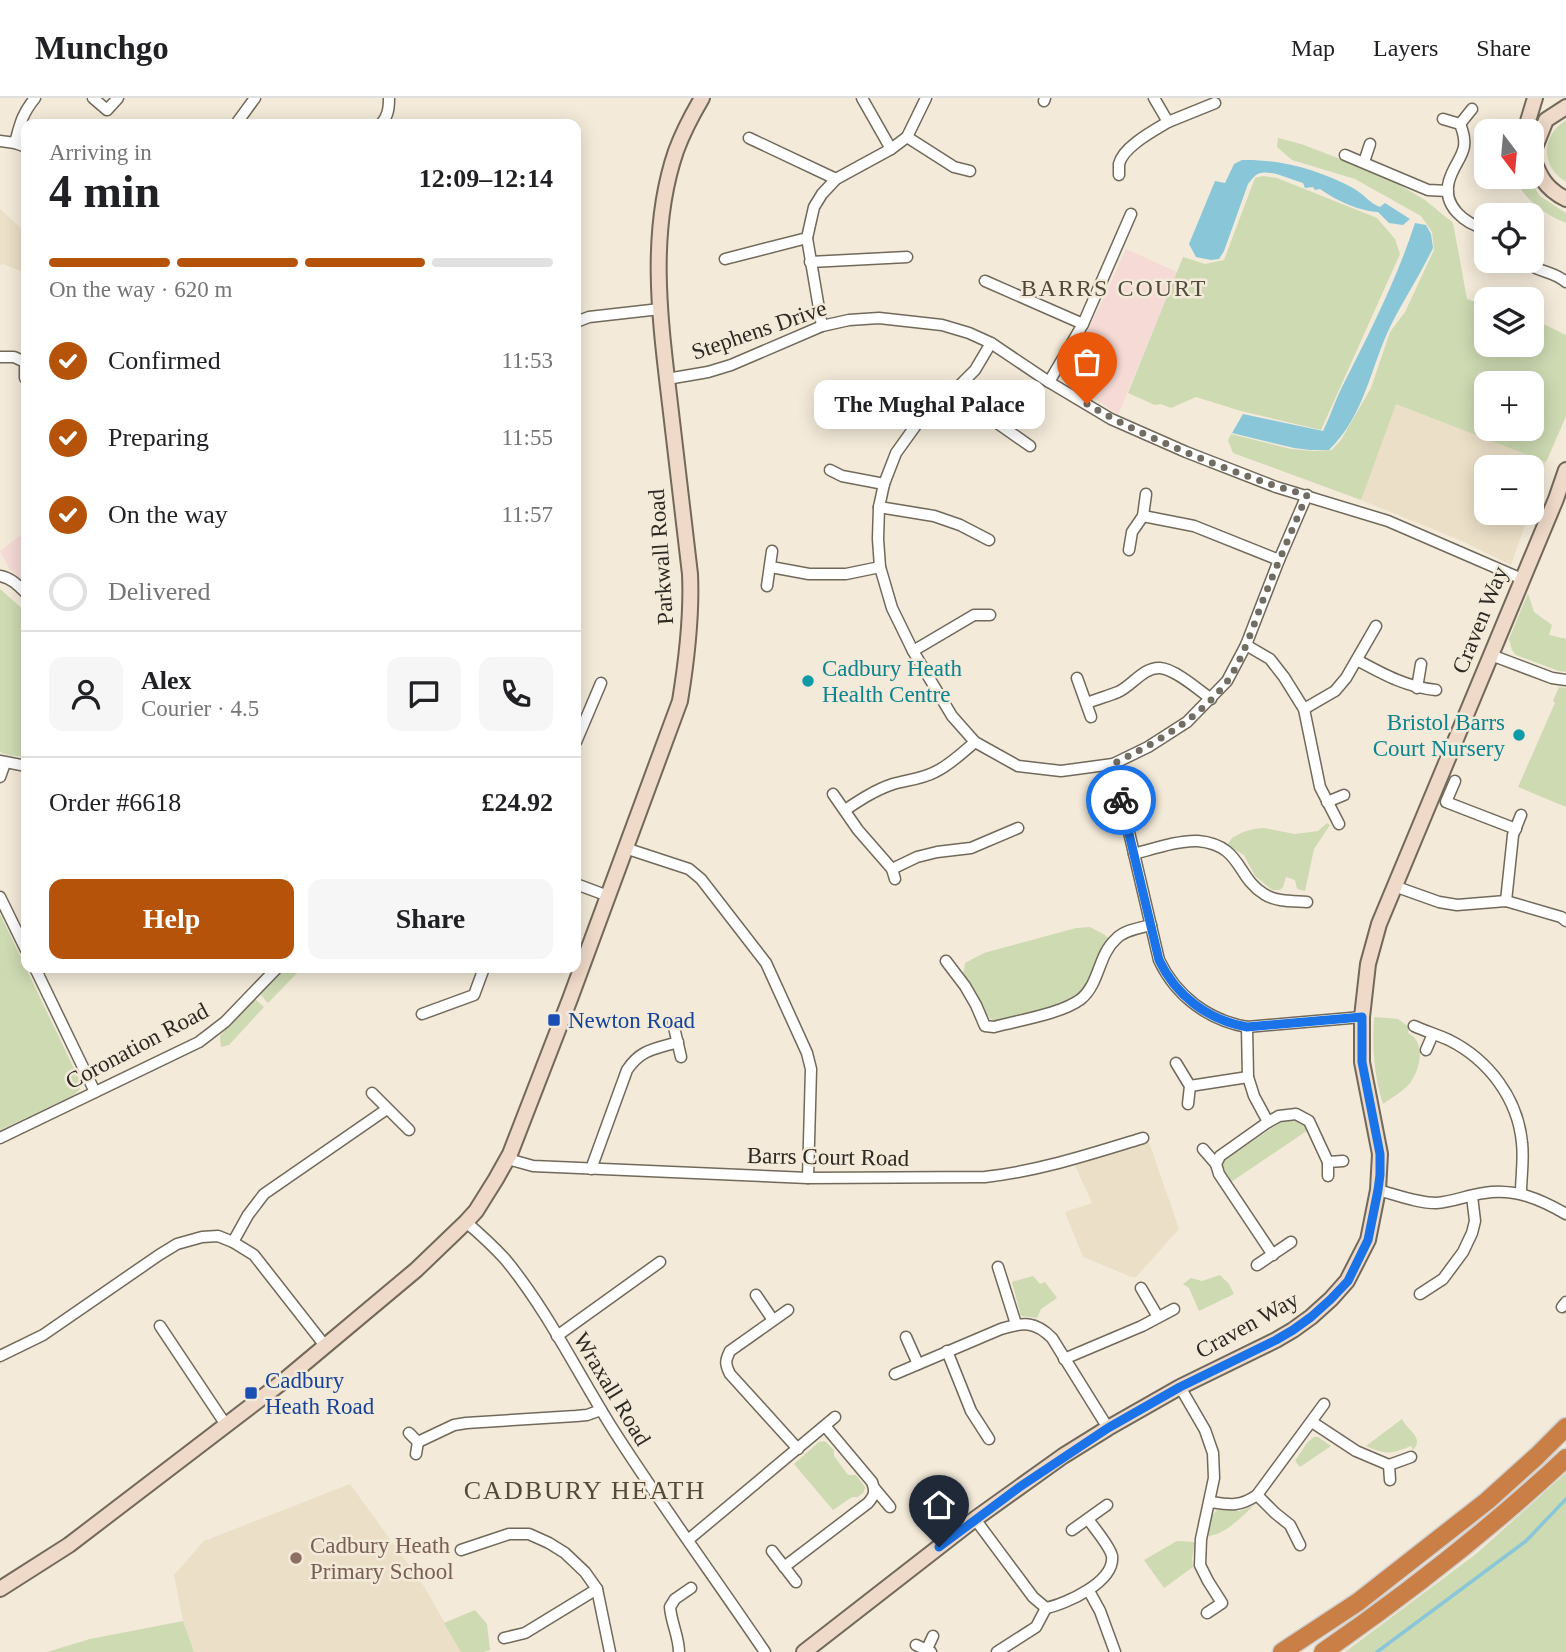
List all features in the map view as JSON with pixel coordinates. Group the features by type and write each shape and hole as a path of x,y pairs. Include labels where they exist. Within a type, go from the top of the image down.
{"highway":[{"path":"1282,1652 1358,1602 1487,1501 1566,1427"},
{"path":"1323,1652 1465,1547 1566,1458"}],"street":[{"path":"15,143 21,117 35,98"},
{"path":"93,98 107,110 118,98"},
{"path":"240,119 255,98"},
{"path":"385,119 389,98"},
{"name":"Parkwall Road","path":"581,966 680,701 686,664 690,622 690,574 660,309 658,246 664,194 677,148 702,98"},
{"path":"862,98 891,149"},
{"path":"822,326 807,238 814,207 836,179 891,149 907,137 926,98"},
{"path":"1154,98 1168,122"},
{"path":"1529,119 1535,98"},
{"path":"1119,176 1119,162 1142,138 1168,122 1215,103"},
{"path":"1544,125 1546,120 1566,107"},
{"path":"1460,124 1472,109"},
{"path":"1443,119 1460,124"},
{"path":"1460,124 1465,137 1462,155 1450,178 1448,191 1453,208 1462,219 1474,226"},
{"path":"907,137 954,167 970,171"},
{"path":"749,138 836,179"},
{"path":"0,141 21,145"},
{"path":"1363,162 1370,144"},
{"path":"1345,155 1428,190 1448,191"},
{"path":"1544,181 1552,192 1566,199"},
{"path":"1049,382 1083,324 1131,214"},
{"path":"725,259 807,238"},
{"path":"810,262 907,257"},
{"path":"1544,271 1552,272 1566,282"},
{"path":"985,281 1083,324"},
{"path":"581,320 660,309"},
{"name":"Stephens Drive","path":"667,379 731,365 822,326 849,320 879,318 942,325 991,343 1111,419 1175,448 1276,487 1388,521 1522,579"},
{"path":"991,343 975,370 919,421 896,453 878,507 880,567 892,608 913,651 952,716 975,742 1018,766 1061,771 1113,764 1148,747 1187,722 1227,681 1246,645 1307,495"},
{"path":"0,357 21,359"},
{"path":"953,392 1030,446"},
{"path":"830,470 842,476 884,484"},
{"name":"Craven Way","path":"804,1652 975,1519 1063,1456 1180,1387 1276,1340 1311,1317 1348,1281 1368,1240 1378,1190 1380,1154 1362,1062 1362,1017 1368,964 1379,924 1394,886 1566,470"},
{"path":"1129,550 1132,532 1143,516 1146,494"},
{"path":"878,507 934,516 960,525 989,540"},
{"path":"1143,516 1194,526 1279,560"},
{"path":"767,586 772,551"},
{"path":"771,567 809,573 846,574 880,567"},
{"path":"0,576 7,577 21,588"},
{"path":"913,651 974,615 990,615"},
{"path":"1304,709 1335,691 1346,678 1376,626"},
{"path":"1246,645 1270,659 1304,709 1320,788 1339,824"},
{"path":"1491,654 1552,678 1566,680"},
{"path":"1357,660 1394,680 1416,688 1436,690"},
{"path":"1416,688 1421,664"},
{"path":"1087,703 1120,691 1147,671 1160,668 1173,672 1211,699"},
{"path":"1077,678 1091,717"},
{"path":"581,730 601,683"},
{"path":"845,810 876,790 938,771 953,762 975,742"},
{"path":"0,777 2,762 21,765"},
{"path":"1113,764 1159,960 1176,987 1207,1014 1228,1024 1247,1027 1362,1017"},
{"path":"1455,781 1446,802 1516,829"},
{"path":"833,794 893,874 917,857 971,848 1018,828"},
{"path":"1327,802 1344,795"},
{"path":"1506,901 1513,835 1521,815"},
{"path":"1134,854 1189,841 1211,844 1222,848 1234,858 1252,884 1267,896 1307,902"},
{"path":"625,848 689,869 701,879 766,963 807,1053 811,1069 808,1178"},
{"path":"581,886 608,895"},
{"path":"1394,886 1438,902 1457,905 1506,901 1561,917 1566,921"},
{"path":"0,897 21,940"},
{"path":"946,961 965,986 985,1026 994,1027 1063,1009 1081,998 1093,986 1102,958 1116,938 1151,925"},
{"path":"39,973 95,1092"},
{"name":"Coronation Road","path":"0,1138 199,1042 225,1022 273,973"},
{"path":"422,1014 474,995 482,973"},
{"name":"Parkwall Road","path":"508,1158 578,973"},
{"path":"673,1023 681,1057"},
{"path":"1414,1026 1449,1040 1465,1050 1495,1076 1510,1097 1522,1139 1521,1193"},
{"path":"1247,1027 1248,1077 1254,1096 1268,1122"},
{"path":"1426,1050 1433,1034"},
{"path":"591,1169 627,1070 634,1059 648,1051 678,1042"},
{"path":"1177,1063 1190,1086 1188,1104"},
{"path":"1190,1086 1248,1077"},
{"path":"372,1093 409,1130"},
{"path":"233,1242 248,1215 264,1195 387,1109"},
{"path":"1216,1164 1220,1156 1268,1122 1279,1116 1296,1114 1309,1121 1328,1162 1328,1176"},
{"name":"Barrs Court Road","path":"508,1158 533,1166 808,1178 985,1177 1045,1167 1143,1138"},
{"path":"1203,1149 1216,1164 1219,1174 1273,1255"},
{"path":"0,1589 69,1545 192,1453 326,1347 416,1270 466,1222 508,1158"},
{"path":"1328,1162 1343,1161"},
{"path":"1378,1190 1435,1203 1497,1192 1521,1193 1566,1214"},
{"path":"1420,1293 1443,1279 1463,1252 1475,1221 1472,1196"},
{"name":"Wraxall Road","path":"466,1222 504,1258 521,1281 648,1483 765,1652"},
{"path":"0,1356 43,1335 177,1244 218,1236 254,1255 326,1347"},
{"path":"1257,1265 1292,1242"},
{"path":"557,1336 660,1262"},
{"path":"998,1267 1016,1324"},
{"path":"1141,1287 1158,1317"},
{"path":"755,1295 773,1320"},
{"path":"1064,1359 1174,1309"},
{"path":"788,1310 730,1351 725,1360 730,1374 798,1449"},
{"path":"895,1374 1001,1329 1016,1324 1031,1324 1052,1338 1108,1428"},
{"path":"160,1326 226,1425"},
{"path":"906,1337 918,1364"},
{"path":"947,1351 971,1410 989,1439"},
{"path":"1180,1387 1205,1430 1213,1453 1214,1478 1201,1539 1200,1565 1222,1603 1207,1613"},
{"path":"1210,1503 1232,1505 1248,1502 1258,1495 1324,1404"},
{"path":"418,1442 454,1425 587,1415 601,1410"},
{"path":"688,1540 835,1417"},
{"path":"1312,1422 1356,1451 1389,1465 1411,1457"},
{"path":"825,1426 890,1507"},
{"path":"409,1433 418,1442"},
{"path":"416,1454 418,1442"},
{"path":"1389,1465 1391,1480"},
{"path":"784,1567 868,1503 874,1496 875,1489"},
{"path":"1258,1495 1290,1525 1300,1545"},
{"path":"1072,1530 1107,1505"},
{"path":"975,1519 1033,1597 1046,1608"},
{"path":"1046,1608 1089,1591 1109,1567 1112,1556 1087,1519"},
{"path":"461,1550 509,1534 528,1534 565,1553 597,1589 610,1652"},
{"path":"772,1551 796,1581"},
{"path":"679,1652 670,1607 675,1599 691,1588"},
{"path":"504,1638 525,1633 597,1589"},
{"path":"1089,1591 1100,1611 1115,1652"},
{"path":"997,1652 1036,1627 1046,1608"},
{"path":"916,1645 929,1651 933,1636"}],"shaded area":[{"path":"0,209 21,228 21,271 0,265"},
{"path":"1126,249 1177,272 1118,415 1071,382 1069,365"},
{"path":"1493,357 1526,357 1536,371 1474,371 1474,441 1544,441 1544,383 1566,416 1544,468 1544,455 1474,455 1474,525 1525,525 1511,565 1462,541 1361,500 1395,403"},
{"path":"21,535 21,579 9,568 0,551"},
{"path":"1148,1139 1179,1229 1136,1277 1132,1277 1083,1257 1065,1212 1092,1203 1074,1163"},
{"name":"Cadbury Heath Primary School","path":"350,1484 424,1586 461,1652 194,1652 183,1621 174,1575 204,1541"}],"green space":[{"path":"1566,120 1566,182 1552,168 1547,151 1552,134"},
{"path":"1278,138 1373,169 1425,200 1453,223 1467,299 1474,301 1474,357 1544,357 1544,324 1566,335 1566,416 1546,462 1544,455 1528,455 1492,441 1544,441 1544,371 1474,371 1474,434 1396,404 1361,500 1233,453 1228,440 1231,434 1291,449 1332,450 1341,440 1371,388 1390,332 1405,312 1434,250 1432,232 1421,216 1355,179 1292,160 1277,147"},
{"path":"1255,178 1277,178 1377,218 1395,239 1400,254 1321,430 1196,397 1171,408 1155,405 1128,393 1183,257 1205,264 1224,260"},
{"path":"1521,189 1535,189 1540,196 1566,213 1566,223 1544,211 1544,203 1533,203"},
{"path":"0,589 21,608 21,756 0,752"},
{"path":"1528,593 1534,612 1552,625 1549,635 1566,639 1566,672 1516,655 1512,650 1509,639"},
{"path":"1559,687 1566,688 1566,807 1518,787 1555,703 1553,701"},
{"path":"1327,823 1330,825 1314,849 1305,891 1297,889 1295,880 1286,877 1280,890 1272,890 1255,876 1244,855 1227,845 1232,838 1254,829 1264,828 1295,834 1318,831"},
{"path":"0,914 21,958 21,973 28,973 80,1081 80,1089 74,1095 0,1130"},
{"path":"1090,927 1105,935 1108,942 1085,986 1073,998 1057,1005 1020,1016 992,1020 963,975 965,963 984,953 1076,928"},
{"path":"279,973 297,973 268,1003 260,994"},
{"path":"255,999 264,1007 229,1045 221,1047 220,1036"},
{"path":"1374,1017 1398,1019 1409,1027 1408,1033 1414,1037 1420,1056 1410,1083 1383,1104 1374,1061"},
{"path":"1285,1119 1298,1120 1308,1130 1231,1182 1223,1169 1225,1160"},
{"path":"1220,1275 1234,1294 1199,1311 1189,1288 1183,1284 1191,1278 1202,1281"},
{"path":"1033,1276 1040,1284 1045,1282 1057,1298 1041,1309 1037,1318 1021,1316 1012,1282"},
{"path":"1402,1419 1416,1438 1413,1450 1411,1446 1384,1452 1366,1446"},
{"path":"1314,1437 1331,1446 1300,1467 1295,1461"},
{"path":"825,1441 834,1450 834,1456 848,1475 856,1475 865,1487 858,1497 852,1497 833,1510 794,1464 819,1442"},
{"path":"1566,1473 1566,1652 1345,1652 1476,1554"},
{"path":"1253,1506 1226,1529 1207,1536 1210,1517 1217,1510 1240,1511"},
{"path":"1177,1541 1195,1542 1193,1567 1164,1588 1144,1560"},
{"path":"475,1610 487,1624 490,1650 461,1652 444,1623"},
{"path":"183,1621 194,1652 47,1652 90,1639"}],"water":[{"path":"1242,160 1271,161 1313,171 1353,188 1380,207 1385,203 1410,219 1403,225 1389,223 1378,212 1363,210 1320,189 1305,188 1303,183 1272,173 1260,173 1248,184 1219,259 1196,257 1189,244 1215,181 1225,183 1234,164"},
{"path":"1415,223 1426,225 1431,234 1433,248 1391,325 1351,422 1329,450 1294,448 1232,433 1243,414 1323,431 1391,286"}],"waterway":[{"path":"1377,1652 1526,1541 1566,1499"}],"way so far":[{"path":"1087,404 1111,419 1186,452 1276,487 1307,495 1246,645 1227,681 1187,722 1148,747 1113,764 1121,800"}],"place":[{"name":"The Mughal Palace","path":"1087,404"},
{"name":"Cadbury Heath Health Centre","path":"808,681"},
{"name":"Bristol Barrs Court Nursery","path":"1519,735"},
{"name":"Newton Road","path":"554,1020"},
{"name":"Cadbury Heath Road","path":"251,1393"},
{"name":"Cadbury Heath Primary School","path":"296,1558"}],"district":[{"name":"BARRS COURT","path":"1114,288"},
{"name":"CADBURY HEATH","path":"585,1490"}],"route":[{"path":"939,1547 1063,1456 1108,1428 1180,1387 1293,1330 1311,1317 1348,1281 1368,1240 1378,1190 1380,1154 1362,1062 1362,1017 1247,1027 1228,1024 1207,1014 1176,987 1159,960 1121,800"}]}
